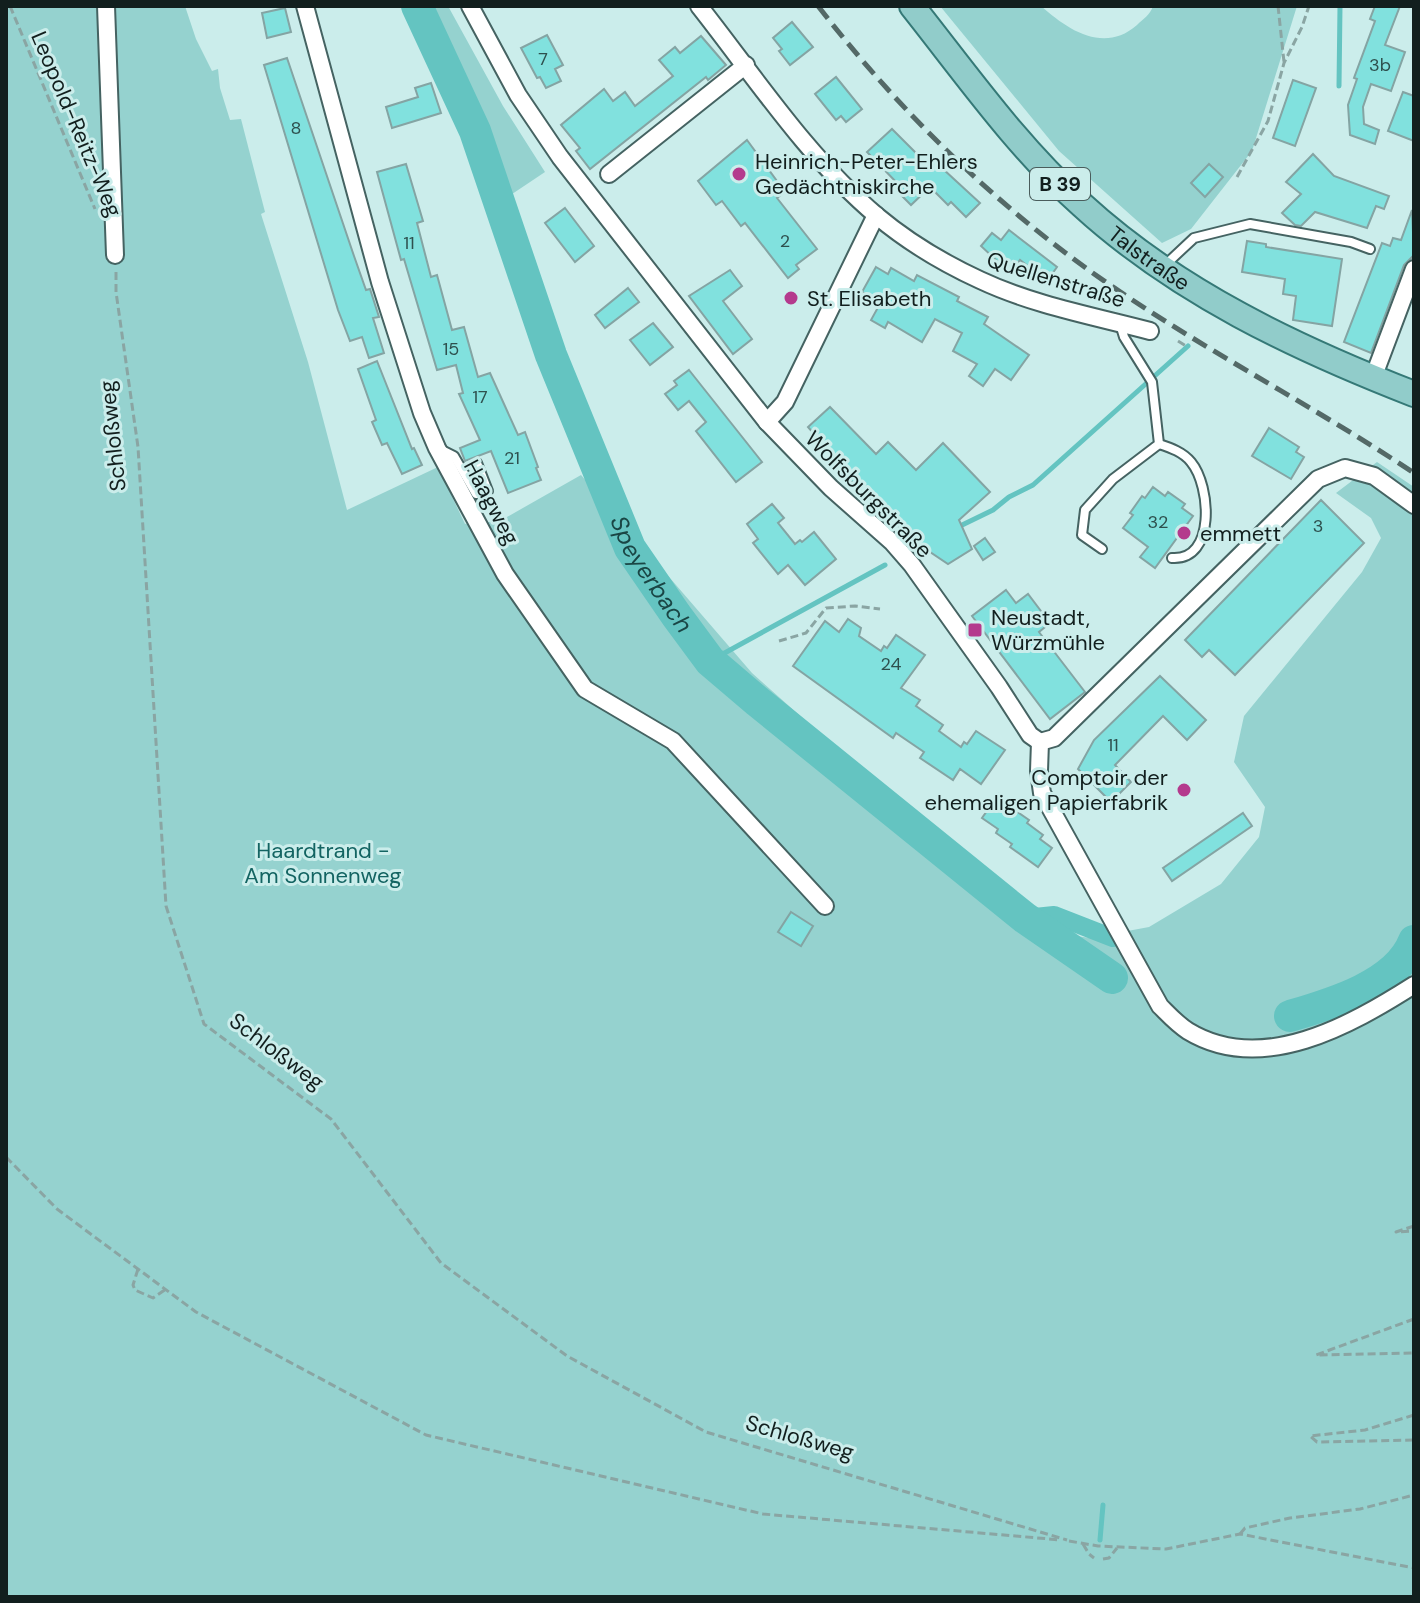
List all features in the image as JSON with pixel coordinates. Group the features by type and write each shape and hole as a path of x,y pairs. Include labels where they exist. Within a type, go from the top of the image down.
{"main road":[{"name":"Talstraße","path":"912,6 1034,156 1082,205 1162,268 1294,344 1414,394"}],"street":[{"path":"106,6 115,255"},
{"name":"Haagweg","path":"305,6 380,282 418,403 437,448 505,574 585,689 673,741 825,906"},
{"name":"Wolfsburgstraße","path":"470,6 494,54 539,128 767,422 912,565 1030,735 1040,742"},
{"name":"Quellenstraße","path":"699,6 815,153 876,215 933,256 982,281 1015,294 1150,331"},
{"path":"609,174 746,65"},
{"path":"767,422 785,402 876,215"},
{"path":"1373,378 1414,269"},
{"path":"1414,505 1374,476 1345,468 1318,479 1054,738 1040,742 1039,771 1042,793 1160,1006 1186,1030 1203,1039 1230,1046 1267,1048 1331,1031 1367,1015 1414,985"}],"lane":[{"path":"1162,268 1194,238 1250,224 1351,242 1370,249"},
{"path":"1120,323 1124,337 1152,382 1159,444"},
{"path":"1102,549 1082,535 1085,510 1113,479 1159,444"},
{"path":"1159,444 1177,450 1190,461 1199,474 1206,500 1206,522 1192,554 1182,559 1172,558"},
{"path":"437,448 454,456 476,494 488,491 477,463"}],"path":[{"name":"Leopold-Reitz-Weg","path":"10,6 97,214"},
{"path":"1278,6 1284,63"},
{"path":"1237,177 1268,121 1284,63 1309,6"},
{"name":"Schloßweg","path":"115,255 116,292 138,447 166,906 204,1024 331,1119 441,1263 567,1356 706,1432 1067,1540"},
{"path":"1178,341 1186,346"},
{"path":"779,641 806,633 826,608 855,606 880,609"},
{"path":"6,1157 57,1209 196,1312 426,1435 763,1514 1067,1540 1117,1548 1166,1549 1240,1534 1414,1566"},
{"path":"138,1269 133,1285 135,1290 153,1298 166,1289"},
{"path":"1414,1319 1316,1355 1414,1353"},
{"path":"1414,1415 1365,1430 1310,1436 1317,1442 1414,1440"},
{"path":"1240,1534 1245,1528 1290,1518 1360,1509 1414,1495"},
{"path":"1083,1544 1094,1558"},
{"path":"1103,1559 1109,1558 1117,1548"}],"green space":[{"name":"Haardtrand - Am Sonnenweg","path":"6,6 185,6 196,39 212,71 218,69 220,88 230,120 241,119 265,212 261,214 308,362 347,510 438,467 465,524 500,521 581,475 752,673 1042,931 1090,938 1149,927 1221,884 1259,837 1265,807 1234,762 1244,716 1362,572 1381,538 1371,518 1336,493 1377,462 1414,487 1414,1597 6,1597"},
{"path":"425,6 448,6 503,106 545,172 506,198 470,105"},
{"path":"940,6 1041,6 1075,30 1099,38 1112,38 1137,25 1153,6 1297,6 1252,151 1191,229 1162,243 1059,151"}],"building":[{"path":"1375,6 1400,6 1385,45 1405,52 1391,91 1371,84 1363,107 1364,124 1379,130 1375,144 1350,135 1348,105 1357,79 1354,78 1375,21 1370,19"},
{"path":"285,8 291,32 267,38 262,13"},
{"path":"792,22 813,47 790,65 773,38"},
{"path":"547,35 563,65 555,69 561,81 546,88 521,48"},
{"path":"701,36 726,65 708,80 706,77 590,169 576,151 580,148 561,125 604,89 613,101 625,92 635,106 673,76 659,60 675,47 680,53"},
{"path":"287,58 366,290 370,289 379,317 373,318 384,353 369,358 362,337 350,341 338,310 264,65"},
{"path":"836,77 862,109 846,122 841,116 836,120 815,94"},
{"path":"1293,80 1316,88 1295,146 1273,138"},
{"path":"431,83 441,113 392,128 386,107 418,97 415,88"},
{"path":"1403,92 1414,96 1414,141 1388,131"},
{"path":"892,129 926,163 931,158 980,203 966,217 930,187 911,205 897,191 901,187 867,152"},
{"path":"747,140 785,192 777,198 817,249 796,265 799,269 788,278 745,223 741,226 722,201 716,205 698,181"},
{"path":"1313,154 1334,176 1389,196 1384,209 1376,206 1367,228 1315,212 1301,226 1295,225 1282,213 1301,194 1286,182"},
{"path":"406,164 423,221 417,223 431,277 437,275 452,330 464,327 478,377 490,373 518,435 525,432 538,467 541,480 508,493 491,451 465,461 460,448 480,440 459,394 463,393 456,365 437,370 404,259 401,260 377,172"},
{"path":"1209,164 1223,177 1205,197 1191,183"},
{"path":"565,208 594,246 575,262 545,223"},
{"path":"1412,210 1414,255 1404,265 1371,353 1344,342 1382,243 1390,246 1393,238 1401,240"},
{"path":"1009,230 1057,267 1047,281 1020,260 1010,273 981,246 992,233 1001,240"},
{"path":"1247,241 1342,259 1332,326 1293,320 1296,296 1283,294 1285,279 1242,272"},
{"path":"876,267 888,274 891,268 914,281 917,275 959,297 957,301 988,317 984,324 1029,355 1011,380 995,369 983,386 969,376 977,364 953,351 962,333 935,319 922,342 888,322 885,328 871,320 881,302 862,292"},
{"path":"730,270 742,286 723,301 752,339 733,354 689,296"},
{"path":"628,288 639,302 605,328 595,315"},
{"path":"653,323 673,347 650,365 630,340"},
{"path":"377,361 412,449 422,465 402,474 387,443 382,445 372,422 376,420 358,369"},
{"path":"689,370 762,462 736,482 696,431 706,422 689,401 678,410 665,394 677,385 674,381"},
{"path":"830,407 876,454 888,442 916,470 943,443 990,492 959,520 972,549 948,564 920,548 832,462 835,458 808,427"},
{"path":"1269,428 1299,447 1296,452 1304,457 1291,479 1252,456"},
{"path":"1153,487 1165,496 1168,492 1185,504 1182,508 1193,516 1155,568 1140,557 1148,547 1123,528 1142,496 1145,498"},
{"path":"1321,500 1364,543 1235,675 1209,650 1202,657 1185,640"},
{"path":"772,504 784,518 778,523 795,544 814,532 836,559 805,585 788,565 778,574 753,543 758,539 747,524"},
{"path":"985,538 995,552 983,560 974,546"},
{"path":"1006,590 1016,603 1028,594 1050,623 1039,632 1085,692 1050,719 972,616"},
{"path":"848,619 861,628 859,636 881,651 896,635 925,655 901,688 920,700 916,706 943,725 939,731 961,747 976,731 1005,750 981,784 960,769 953,780 920,758 924,752 896,733 893,738 793,666 825,621 839,632"},
{"path":"1160,676 1206,720 1187,740 1163,716 1115,765 1131,782 1111,802 1078,769 1094,740"},
{"path":"999,794 1029,820 1027,823 1043,835 1040,839 1052,848 1038,867 1010,847 1012,844 996,833 998,829 982,818"},
{"path":"1243,813 1252,826 1172,881 1163,868"},
{"path":"791,912 813,926 801,946 778,932"}],"waterway":[{"name":"Speyerbach","path":"417,6 475,131 551,355 630,548 676,615 710,661 757,701 1025,918 1112,978"},
{"path":"1339,86 1340,6"},
{"path":"958,527 1033,485 1188,346"},
{"path":"710,661 885,565"},
{"path":"1025,918 1054,915 1113,938"},
{"name":"Speyerbach","path":"1290,1016 1343,999 1378,981 1393,970 1414,941"},
{"path":"1100,1540 1103,1505"}],"railway":[{"path":"818,6 883,84 953,157 1069,256 1147,310 1414,473"}],"place":[{"name":"Heinrich-Peter-Ehlers Gedächtniskirche","path":"739,174"},
{"name":"St. Elisabeth","path":"791,298"},
{"name":"emmett","path":"1184,533"},
{"name":"Neustadt, Würzmühle","path":"975,630"},
{"name":"Comptoir der ehemaligen Papierfabrik","path":"1184,790"}]}
